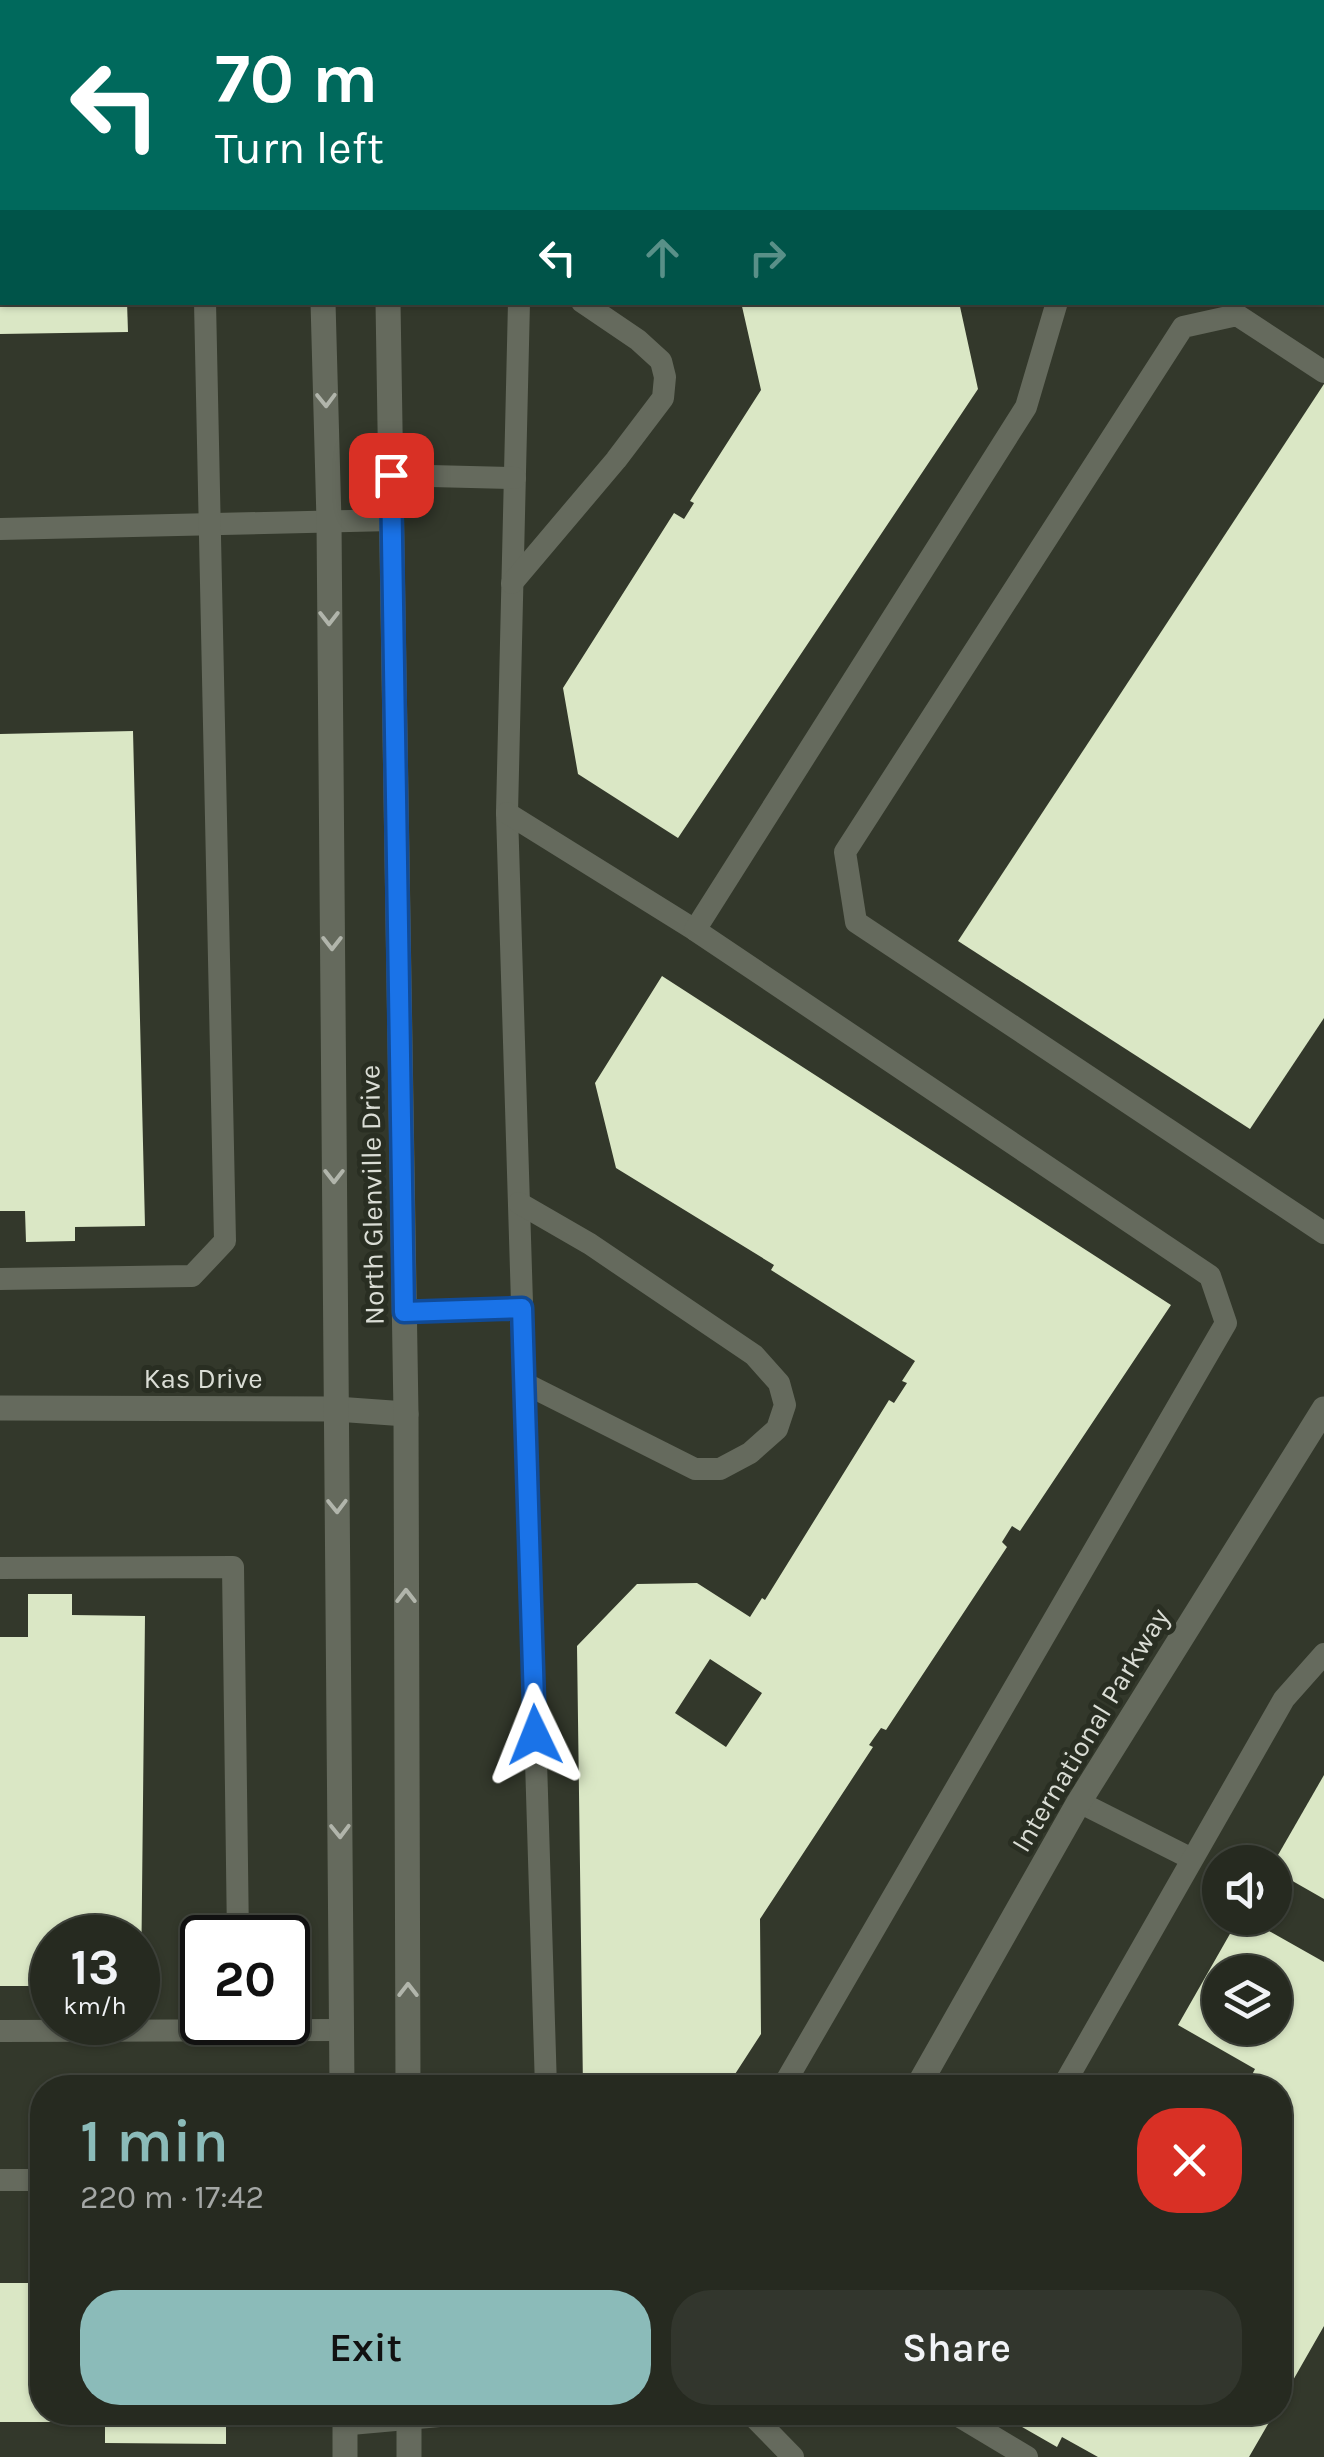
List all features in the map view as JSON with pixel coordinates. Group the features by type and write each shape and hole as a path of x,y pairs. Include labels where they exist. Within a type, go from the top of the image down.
{"street":[{"name":"North Glenville Drive","path":"323,305 342,2075"},
{"name":"North Glenville Drive","path":"388,305 406,1414 408,2075"},
{"name":"Kas Drive","path":"0,1408 336,1409 406,1414"},
{"name":"International Parkway","path":"924,2075 1079,1802 1324,1409"},
{"path":"345,2425 346,2457"},
{"path":"409,2425 409,2457"}],"lane":[{"path":"0,1278 192,1276 225,1241 205,305"},
{"path":"519,305 507,813 546,2075"},
{"path":"512,583 616,460 662,398 665,377 661,361 586,305"},
{"path":"695,930 1026,407 1056,305"},
{"path":"1324,372 1236,314 1183,327 845,852 856,922 1324,1233"},
{"path":"391,475 515,478"},
{"path":"0,529 392,520"},
{"path":"507,813 695,930 1210,1276 1226,1322 790,2075"},
{"path":"519,1203 590,1244 754,1355 779,1383 785,1405 776,1429 750,1453 720,1468 695,1469 524,1383"},
{"path":"404,1312 522,1308"},
{"path":"0,1568 233,1568 238,1915"},
{"path":"1069,2075 1284,1698 1324,1654"},
{"path":"1079,1802 1192,1859"},
{"path":"0,2031 180,2027"},
{"path":"310,2029 342,2030"},
{"path":"0,2180 30,2180"},
{"path":"761,2425 792,2457"},
{"path":"973,2425 1026,2457"}],"building":[{"path":"0,305 127,305 128,332 0,334"},
{"path":"742,305 960,305 978,389 678,838 578,774 563,688 674,513 684,519 694,503 690,501 761,390"},
{"path":"1324,384 1324,1018 1250,1129 958,941"},
{"path":"133,731 145,1226 75,1227 75,1241 26,1242 25,1211 0,1211 0,734"},
{"path":"662,976 1171,1305 1020,1531 1012,1526 1002,1542 1007,1547 886,1730 881,1728 869,1745 873,1747 760,1919 761,2034 734,2075 583,2075 577,1646 637,1584 697,1583 750,1617 762,1598 765,1600 889,1400 894,1403 907,1383 902,1381 915,1361 771,1270 774,1265 616,1168 595,1083","holes":["710,1659 762,1693 726,1747 675,1713"]},
{"path":"28,1594 72,1594 72,1615 145,1616 142,1915 30,1915 30,1986 0,1986 0,1637 28,1637"},
{"path":"1324,1775 1324,1899 1292,1881 1292,1845 1284,1845"},
{"path":"1229,1935 1276,1935 1324,1962 1324,2326 1292,2382 1292,2075 1252,2075 1255,2069 1213,2045 1292,2045 1292,1955 1218,1955"},
{"path":"1202,1983 1202,2039 1178,2025"},
{"path":"0,2283 30,2283 30,2422 0,2422"},
{"path":"105,2425 226,2425 226,2444 105,2443"},
{"path":"1019,2425 1267,2425 1249,2457 1098,2457 1062,2437 1057,2447"}],"route":[{"path":"391,475 404,1312 522,1308 535,1735"}]}
